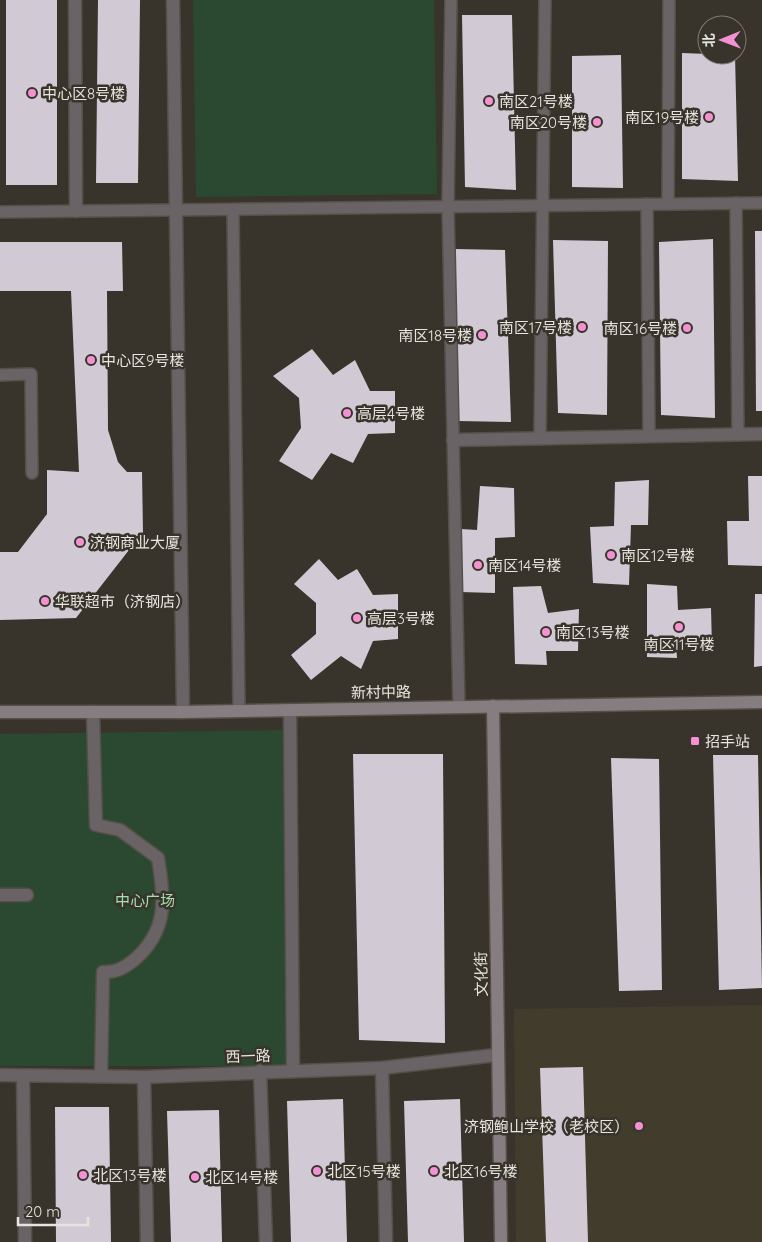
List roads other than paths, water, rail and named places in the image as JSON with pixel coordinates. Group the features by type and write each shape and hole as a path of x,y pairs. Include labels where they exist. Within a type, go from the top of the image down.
{"street":[{"path":"75,0 76,211"},
{"path":"173,0 178,210 183,712"},
{"path":"453,440 762,434"},
{"name":"新村中路","path":"0,712 183,712 762,702"},
{"name":"文化街","path":"493,706 498,1001 496,1056 500,1242"},
{"path":"290,710 292,1071"},
{"path":"93,712 96,825 120,830 158,858 164,906 157,932 142,953 125,967 112,973 103,972 101,1076"},
{"path":"0,895 27,895"},
{"name":"西一路","path":"0,1075 144,1077 382,1068 496,1056"},
{"path":"382,1068 386,1242"},
{"path":"260,1072 266,1242"},
{"path":"23,1076 25,1242"},
{"path":"144,1077 147,1242"}],"lane":[{"path":"451,0 448,207 459,707"},
{"path":"540,438 545,0"},
{"path":"668,204 669,0"},
{"path":"736,203 738,435"},
{"path":"0,212 762,203"},
{"path":"647,204 649,436"},
{"path":"233,210 239,710"},
{"path":"0,375 31,374 32,474"}],"place":[{"name":"中心区8号楼","path":"32,93"},
{"name":"南区21号楼","path":"489,101"},
{"name":"南区19号楼","path":"709,117"},
{"name":"南区20号楼","path":"597,122"},
{"name":"南区17号楼","path":"582,327"},
{"name":"南区16号楼","path":"687,328"},
{"name":"南区18号楼","path":"482,335"},
{"name":"中心区9号楼","path":"91,360"},
{"name":"高层4号楼","path":"347,413"},
{"name":"济钢商业大厦","path":"80,542"},
{"name":"南区12号楼","path":"611,555"},
{"name":"南区14号楼","path":"478,565"},
{"name":"华联超市（济钢店）","path":"45,601"},
{"name":"高层3号楼","path":"357,618"},
{"name":"南区11号楼","path":"679,627"},
{"name":"南区13号楼","path":"546,632"},
{"name":"招手站","path":"695,741"},
{"name":"济钢鲍山学校（老校区）","path":"639,1126"},
{"name":"北区15号楼","path":"317,1171"},
{"name":"北区16号楼","path":"434,1171"},
{"name":"北区13号楼","path":"83,1175"},
{"name":"北区14号楼","path":"195,1177"}],"park label":[{"name":"中心广场","path":"145,900"}]}
